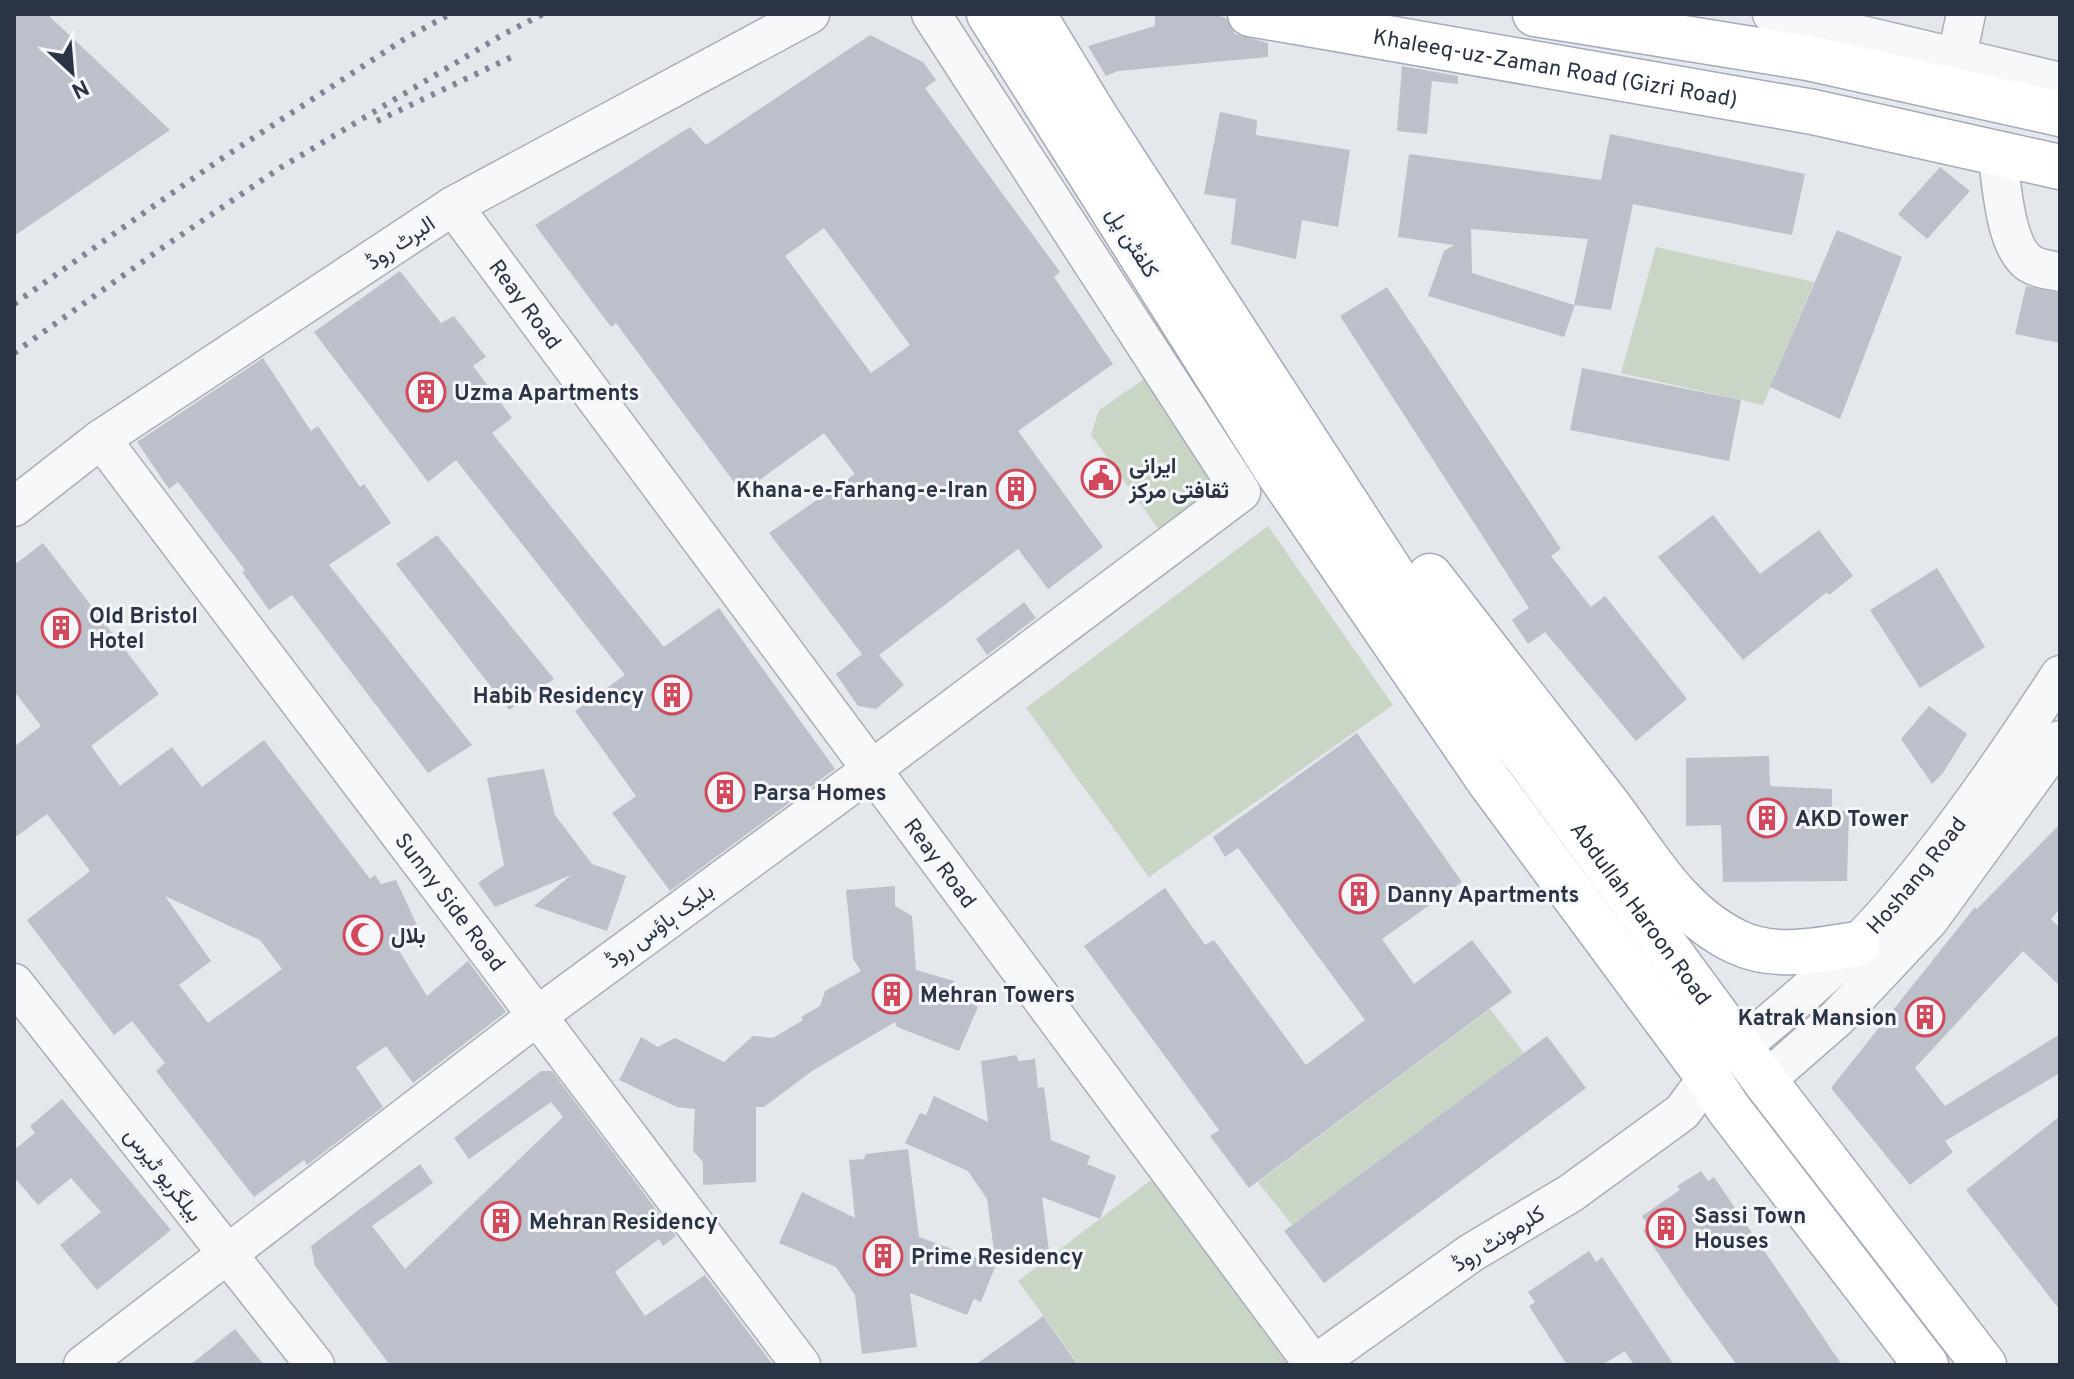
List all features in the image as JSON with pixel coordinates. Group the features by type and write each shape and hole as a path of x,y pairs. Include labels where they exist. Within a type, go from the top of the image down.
{"main road":[{"name":"کلفٹن پل","path":"989,14 1288,471"},
{"name":"کلفٹن پل","path":"1033,14 1095,116 1288,471"},
{"name":"Khaleeq-uz-Zaman Road (Gizri Road)","path":"1250,14 1813,112 2060,167"},
{"path":"1535,14 1798,27 2060,114"},
{"path":"1288,471 1407,547 1610,807 1668,888 1706,923 1739,943 1781,953 1857,944"},
{"name":"Abdullah Haroon Road","path":"1288,471 1399,584 1753,1064 1984,1365"},
{"name":"Abdullah Haroon Road","path":"1288,471 1489,781 1718,1093 1926,1365"}],"street":[{"name":"البرٹ روڈ","path":"14,507 101,439 453,206 810,14"},
{"path":"931,14 1288,471"},
{"path":"1957,56 1966,14"},
{"path":"1798,27 1957,56 2060,82"},
{"path":"1997,153 2009,223 2021,255 2034,266 2060,272"},
{"name":"Reay Road","path":"453,206 1314,1365"},
{"name":"Sunny Side Road","path":"101,439 801,1365"},
{"name":"بلیک ہاؤس روڈ","path":"83,1365 537,1016 871,770 1288,471"},
{"name":"Hoshang Road","path":"1753,1064 1928,862 2060,675"},
{"name":"Hoshang Road","path":"1753,1064 1837,1018 1929,920 2060,740"},
{"name":"بیلگریو ٹیرس","path":"14,983 315,1365"},
{"name":"کلرمونٹ روڈ","path":"1314,1365 1471,1253 1571,1193 1682,1112 1718,1093"}],"green space":[{"path":"1656,247 1814,282 1763,405 1621,373"},
{"path":"1160,368 1241,492 1170,545 1091,435 1099,410"},
{"path":"1268,526 1393,705 1149,877 1026,708"},
{"path":"1490,1009 1524,1053 1292,1225 1258,1182"},
{"path":"1167,1168 1314,1365 1079,1365 1018,1281"}],"building":[{"path":"14,14 47,14 170,130 14,236"},
{"path":"1155,14 1213,14 1226,18 1235,34 1268,43 1268,57 1118,71 1106,76 1088,46 1155,26"},
{"path":"870,35 923,62 936,80 925,88 1060,272 1054,277 1113,364 1018,431 1103,547 1048,589 1018,549 879,655 904,685 876,709 858,706 836,674 862,654 769,533 855,474 824,433 742,493 616,323 611,327 535,225 690,127 706,145","holes":["824,228 910,345 871,373 785,256"]},
{"path":"1402,66 1458,76 1458,84 1432,81 1427,134 1397,131"},
{"path":"1220,112 1257,120 1256,135 1350,150 1338,227 1302,220 1296,259 1231,244 1236,199 1204,194"},
{"path":"1610,134 1805,174 1792,235 1633,204 1611,310 1575,305 1564,337 1428,296 1444,251 1454,245 1398,237 1409,154 1601,180","holes":["1471,229 1588,239 1574,305 1472,273"]},
{"path":"1940,167 1970,191 1927,239 1898,214"},
{"path":"1837,230 1902,257 1840,419 1770,387"},
{"path":"400,271 441,323 454,316 486,357 473,366 512,418 492,433 664,647 719,608 835,769 670,891 612,813 636,796 575,711 625,675 456,460 428,482 314,332"},
{"path":"2026,286 2060,293 2060,343 2015,334"},
{"path":"1387,287 1561,549 1551,556 1591,607 1605,596 1687,699 1636,741 1545,632 1528,644 1512,620 1529,608 1340,316"},
{"path":"263,358 311,431 318,426 360,487 364,484 391,523 329,565 472,745 428,773 292,595 269,610 242,572 245,570 178,482 169,489 137,442"},
{"path":"1582,368 1741,400 1729,461 1570,430"},
{"path":"1713,515 1760,574 1819,530 1853,576 1829,595 1827,592 1743,660 1658,557"},
{"path":"437,535 554,679 509,710 396,564"},
{"path":"43,543 159,694 91,746 120,786 172,747 202,787 264,740 370,879 375,875 381,884 396,880 423,938 398,949 427,996 468,961 506,1012 413,1083 386,1046 356,1067 383,1107 307,1165 304,1160 254,1197 156,1071 165,1063 132,1021 114,1035 27,920 90,871 47,814 14,838 14,747 41,726 14,691 14,565","holes":["165,896 260,940 282,969 208,1023 179,985 211,961"]},
{"path":"1937,568 1985,647 1920,688 1870,610"},
{"path":"1024,602 1036,618 987,655 976,639"},
{"path":"1929,706 1967,734 1943,773 1932,784 1901,739"},
{"path":"1357,733 1462,882 1382,939 1414,984 1472,940 1512,992 1249,1188 1210,1136 1219,1130 1084,946 1165,888 1205,945 1214,940 1306,1065 1365,1020 1238,848 1225,857 1213,837"},
{"name":"AKD Tower","path":"1769,756 1770,786 1832,789 1832,812 1849,811 1847,881 1723,882 1721,825 1686,826 1686,758"},
{"path":"544,769 555,815 592,864 626,876 607,931 534,906 571,875 495,907 478,883 504,865 487,778"},
{"path":"2060,824 2060,909 2051,919 2060,928 2060,986 2023,951 1915,1068 1945,1106 2060,1034 2060,1073 1945,1141 1953,1152 1910,1185 1831,1088 1975,907 1977,909"},
{"path":"895,886 895,906 912,916 916,970 954,981 962,999 978,1007 959,1051 897,1027 895,1022 812,1071 764,1107 756,1107 756,1182 703,1185 703,1162 693,1151 695,1109 677,1107 619,1080 641,1037 658,1047 675,1038 724,1062 753,1036 773,1038 820,1006 825,991 861,971 853,959 846,890"},
{"path":"1547,1036 1586,1088 1324,1283 1284,1231"},
{"path":"1017,1055 1018,1061 1035,1059 1038,1088 1044,1087 1051,1140 1090,1156 1087,1164 1116,1176 1100,1219 1042,1197 1049,1251 995,1258 987,1199 968,1171 905,1143 920,1113 926,1115 934,1096 988,1122 981,1061"},
{"path":"541,1071 552,1071 676,1236 663,1246 659,1239 615,1272 645,1316 705,1275 773,1365 390,1365 315,1266 311,1246 420,1164 433,1183 372,1226 405,1269 563,1117 551,1102 469,1159 454,1138"},
{"path":"62,1099 171,1230 97,1290 60,1245 101,1212 71,1178 38,1205 14,1177 14,1150 35,1133 30,1126"},
{"path":"2060,1116 2060,1310 1966,1190"},
{"name":"Prime Residency","path":"908,1149 919,1237 996,1265 981,1302 974,1299 967,1315 910,1293 917,1347 862,1354 855,1295 836,1267 779,1243 802,1192 855,1218 849,1160 864,1159 866,1154"},
{"path":"1701,1171 1708,1181 1714,1177 1842,1365 1737,1365 1686,1295 1643,1231 1649,1226 1642,1216 1680,1190 1677,1186"},
{"path":"1589,1251 1596,1262 1602,1257 1674,1365 1634,1365 1625,1351 1602,1365 1567,1365 1529,1306 1535,1302 1528,1292"},
{"path":"1043,1316 1078,1365 975,1365 1034,1323"},
{"path":"235,1329 264,1365 190,1365"}],"railway":[{"path":"14,304 218,161 406,38 450,14"},
{"path":"14,353 280,168 504,34 543,14"},
{"path":"377,121 516,55"}],"place":[{"name":"Uzma Apartments","path":"426,392"},
{"name":"ایرانی ثقافتی مرکز","path":"1101,478"},
{"name":"Khana-e-Farhang-e-Iran","path":"1016,489"},
{"name":"Old Bristol Hotel","path":"61,628"},
{"name":"Habib Residency","path":"672,695"},
{"name":"Parsa Homes","path":"725,792"},
{"name":"AKD Tower","path":"1767,818"},
{"name":"Danny Apartments","path":"1359,894"},
{"name":"بلال","path":"363,935"},
{"name":"Mehran Towers","path":"892,994"},
{"name":"Katrak Mansion","path":"1925,1017"},
{"name":"Mehran Residency","path":"501,1221"},
{"name":"Sassi Town Houses","path":"1666,1228"},
{"name":"Prime Residency","path":"883,1256"}]}
